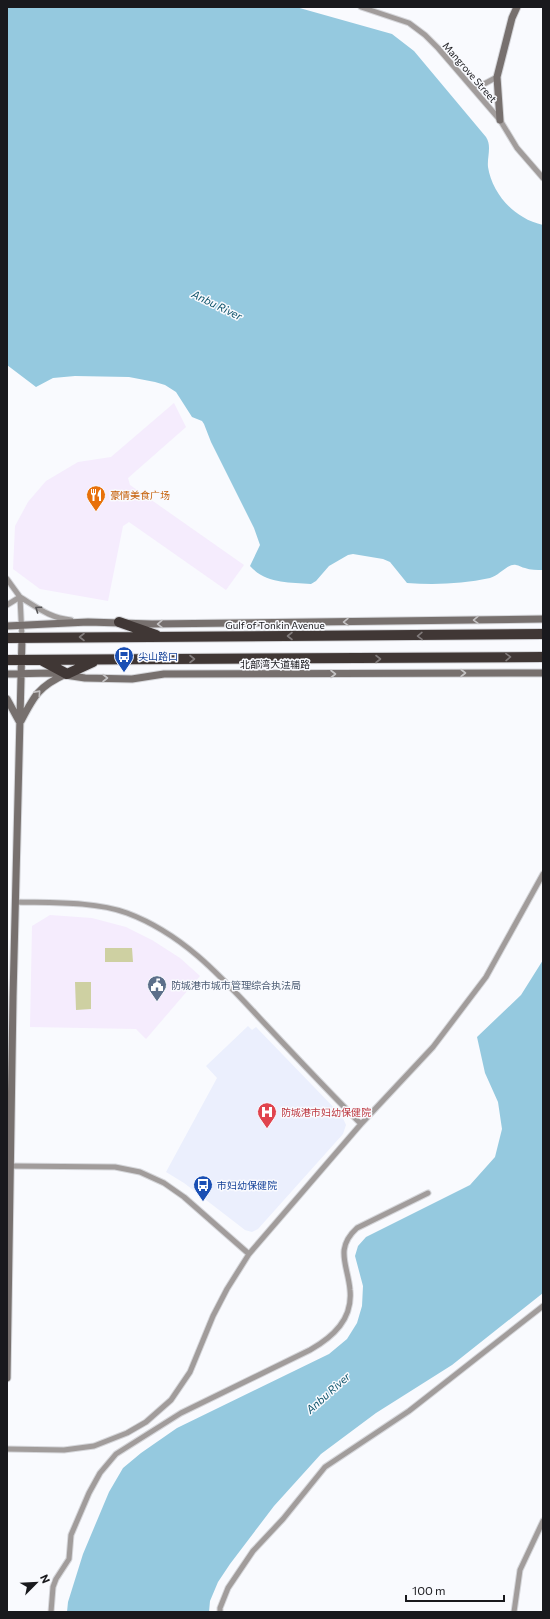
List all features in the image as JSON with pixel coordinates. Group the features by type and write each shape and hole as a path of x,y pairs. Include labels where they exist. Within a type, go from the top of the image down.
{"highway":[{"path":"119,622 163,637"},
{"name":"Gulf of Tonkin Avenue","path":"7,638 543,634"},
{"path":"7,660 543,657"},
{"path":"42,660 66,674 97,660"}],"main road":[{"path":"500,120 496,77 512,18 517,7"},
{"path":"7,626 88,622 168,624 543,619"},
{"path":"7,1378 9,1166 22,638"},
{"name":"北部湾大道辅路","path":"7,674 52,672 85,678 132,679 164,674 543,673"},
{"path":"20,723 34,696 45,686 66,674"},
{"path":"7,699 20,723"}],"street":[{"name":"Mangrove Street","path":"361,7 409,23 425,35 500,120 517,148 543,178"},
{"path":"472,87 484,84 496,77"},
{"path":"7,580 20,597 46,614 60,619 88,622"},
{"path":"7,605 20,597"},
{"path":"20,597 22,638"},
{"path":"7,1449 64,1450 94,1446 127,1433 146,1422 171,1400 190,1372 213,1316 227,1289 249,1254 361,1124 433,1048 486,977 543,874"},
{"path":"15,902 71,904 102,907 126,912 161,928 209,965 361,1124"},
{"path":"9,1166 115,1167 140,1172 164,1183 184,1197 249,1254"},
{"path":"51,1612 53,1587 56,1578 69,1559 71,1535 89,1493 107,1463 116,1454 181,1413 324,1342 337,1331 345,1320 349,1308 351,1292 343,1250 346,1241 357,1228 428,1193"},
{"path":"220,1612 220,1608 228,1588 253,1551 283,1519 325,1467 410,1411 543,1306"},
{"path":"514,1612 520,1570 543,1521"}],"shaded area":[{"name":"豪情美食广场","path":"174,403 186,427 128,478 130,485 244,565 226,590 129,522 123,526 108,601 40,589 13,569 15,526 28,502 46,481 78,462 111,457"},
{"path":"50,915 92,918 126,927 152,940 180,958 200,976 146,1039 136,1029 30,1027 32,926"},
{"name":"防城港市妇幼保健院","path":"248,1026 252,1030 256,1027 342,1116 346,1125 343,1134 258,1229 252,1232 245,1230 184,1183 166,1172 217,1078 206,1066"}],"green space":[{"path":"105,948 132,948 133,962 105,962"},
{"path":"75,982 91,982 91,1009 76,1010"}],"water":[{"name":"Anbu River","path":"7,7 296,7 392,34 414,51 488,140 488,167 492,182 500,196 516,213 528,220 543,225 543,570 523,568 513,565 493,577 469,582 448,584 407,583 390,562 383,559 353,554 348,555 329,566 316,581 311,584 278,581 263,576 250,566 260,545 254,528 211,442 204,424 202,421 192,417 176,392 165,385 129,377 75,376 53,378 36,387 7,365"},
{"name":"Anbu River","path":"543,960 543,1293 452,1365 376,1413 321,1454 274,1506 230,1564 218,1582 210,1601 209,1612 67,1612 68,1602 83,1554 109,1492 123,1468 141,1453 177,1428 329,1354 347,1339 357,1323 362,1306 363,1286 355,1256 358,1246 366,1237 470,1185 495,1157 502,1129 498,1102 485,1073 477,1037 521,995"}],"place":[{"name":"豪情美食广场","path":"96,512"},
{"name":"尖山路口","path":"124,673"},
{"name":"防城港市城市管理综合执法局","path":"157,1002"},
{"name":"防城港市妇幼保健院","path":"267,1129"},
{"name":"巿妇幼保健院","path":"203,1202"}]}
